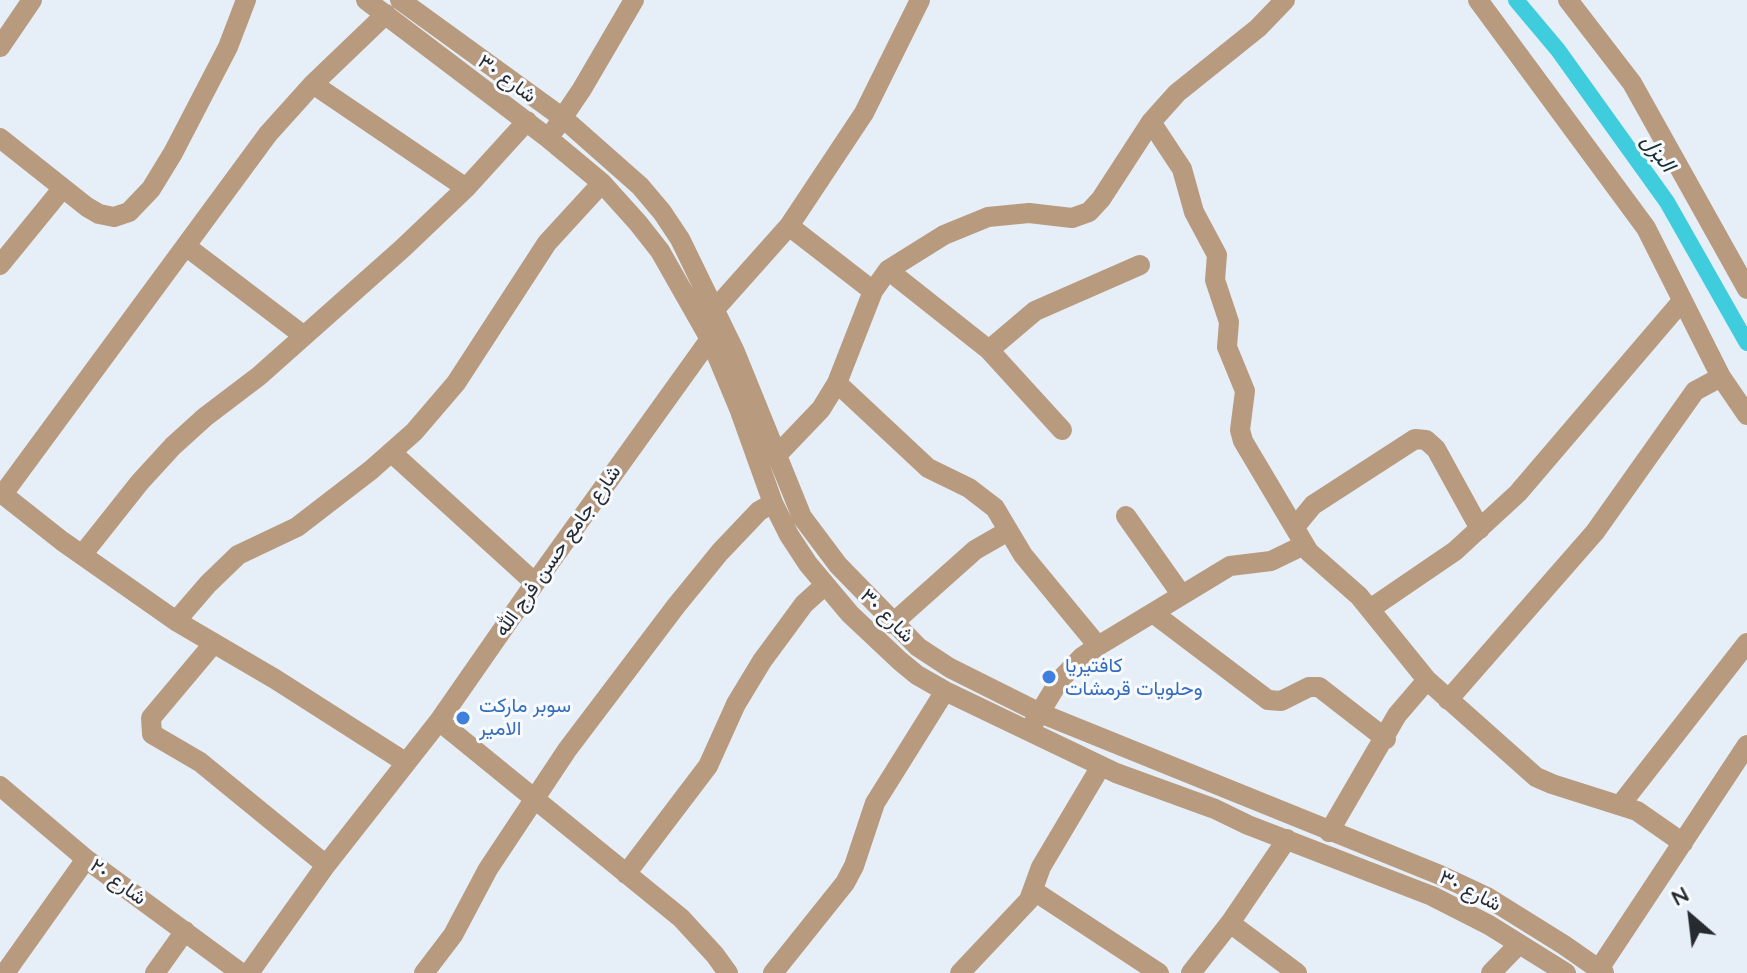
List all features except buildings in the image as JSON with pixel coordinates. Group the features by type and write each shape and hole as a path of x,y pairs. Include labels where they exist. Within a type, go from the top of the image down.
{"street":[{"path":"0,47 32,0"},
{"path":"0,138 62,189 99,214 114,217 129,212 140,203 173,153 228,47 246,0"},
{"name":"شارع ٣٠","path":"366,0 399,4 563,118 640,186 680,239 715,309 802,517 838,565 892,624 918,647 950,668 1040,713 1440,875 1487,897 1601,971"},
{"path":"548,138 634,0"},
{"path":"715,309 789,226 864,113 920,0"},
{"path":"777,455 814,419 837,383 873,291 888,270 944,235 988,217 1029,213 1072,218 1089,212 1101,199 1151,122 1177,93 1258,28 1285,0"},
{"path":"1478,0 1646,228 1721,377 1747,415"},
{"path":"1568,0 1632,83 1747,289"},
{"path":"399,4 313,84 268,134 2,493 82,555 176,621 405,762"},
{"name":"شارع ٣٠","path":"399,4 527,121 602,183 660,251 710,339 773,503 801,554 850,614 900,661 945,691 1101,766 1432,896 1566,973"},
{"path":"313,84 466,188"},
{"path":"82,555 173,446 304,336 466,188 527,121"},
{"path":"1151,122 1182,169 1190,203 1217,255 1215,280 1229,322 1227,347 1245,391 1240,430 1243,441 1300,536 1370,609 1427,680 1536,777 1637,811 1683,843"},
{"path":"176,621 238,555 297,527 391,452 438,406 499,321 547,243 602,183"},
{"path":"0,265 62,189"},
{"path":"789,226 873,291"},
{"path":"187,247 304,336"},
{"path":"989,350 1035,311 1140,265"},
{"path":"888,270 989,350 1062,430"},
{"path":"1370,609 1455,551 1518,493 1682,301"},
{"name":"شارع جامع حسن فرج الله","path":"249,973 326,865 439,721 710,339"},
{"path":"1448,700 1595,532 1695,391 1721,377"},
{"path":"837,383 928,468 969,488 987,501 1002,517 1008,531 1046,586 1098,646"},
{"path":"1028,731 1070,669 1098,646 1230,566 1271,561 1300,536 1313,505 1415,439 1426,440 1436,449 1480,529"},
{"path":"391,452 535,583"},
{"path":"424,973 453,935 488,869 534,798 676,606 738,532 759,511 773,503"},
{"path":"1126,516 1181,594"},
{"path":"892,624 966,557 1008,531"},
{"path":"626,874 708,766 736,704 762,661 804,604 825,585"},
{"path":"1153,613 1268,700 1281,701 1309,687 1319,687 1386,739"},
{"path":"214,643 151,718 152,734 200,762 326,865"},
{"path":"1621,804 1747,643"},
{"path":"1329,832 1386,739 1397,715 1427,680"},
{"path":"773,973 845,883 854,866 875,803 945,691"},
{"path":"439,721 681,918 728,973"},
{"path":"1601,971 1747,745"},
{"path":"960,973 1017,916 1034,891 1041,867 1101,766"},
{"name":"شارع ٢٠","path":"0,786 86,859 241,973"},
{"path":"1191,973 1230,923 1287,839"},
{"path":"5,973 86,859"},
{"path":"1432,896 1440,875"},
{"path":"1034,891 1159,973"},
{"path":"1230,923 1297,973"},
{"path":"155,973 185,931"},
{"path":"1491,973 1519,944"}],"waterway":[{"name":"البزل","path":"1516,0 1558,50 1667,202 1747,343"}],"place":[{"name":"كافتيريا وحلويات قرمشات","path":"1049,677"},
{"name":"سوبر ماركت الامير","path":"463,718"}]}
